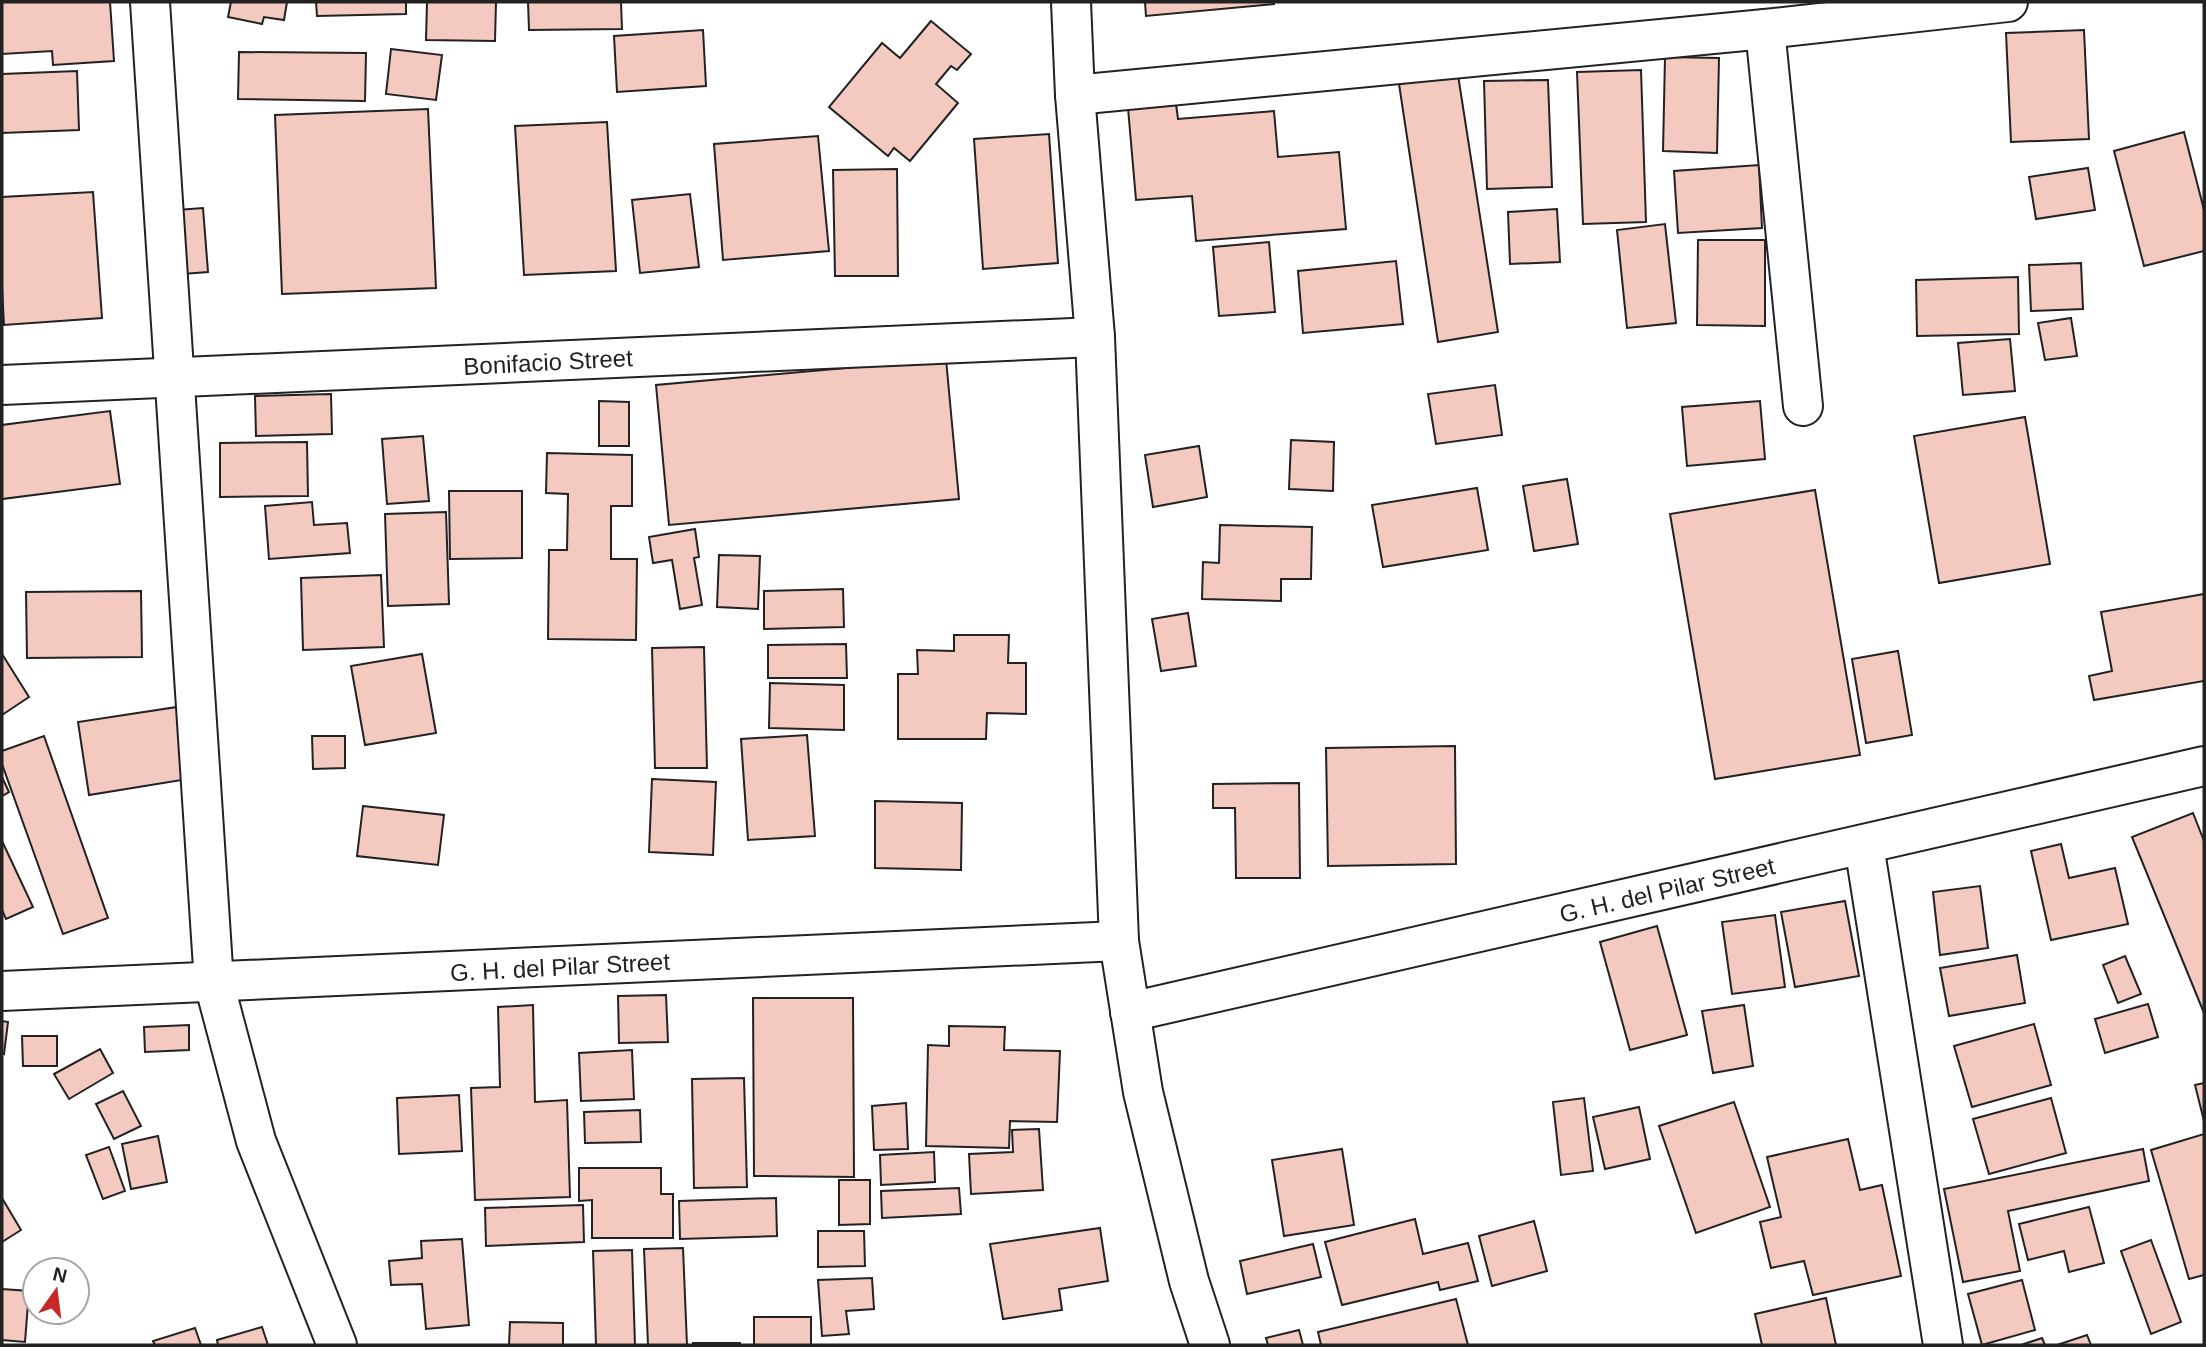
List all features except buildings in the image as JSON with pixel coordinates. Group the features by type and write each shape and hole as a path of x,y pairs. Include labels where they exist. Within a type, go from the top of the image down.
{"street":[{"path":"150,2 214,983 256,1141 337,1345"},
{"path":"1071,2 1075,95 1095,337 1119,941 1146,1106 1189,1281 1210,1345"},
{"path":"1075,95 1765,29 2008,2"},
{"path":"1765,29 1803,406"},
{"name":"Bonifacio Street","path":"2,385 1095,337"},
{"name":"G. H. del Pilar Street","path":"1130,1012 2204,766"},
{"path":"1864,845 1943,1345"},
{"name":"G. H. del Pilar Street","path":"2,991 1119,941"}]}
